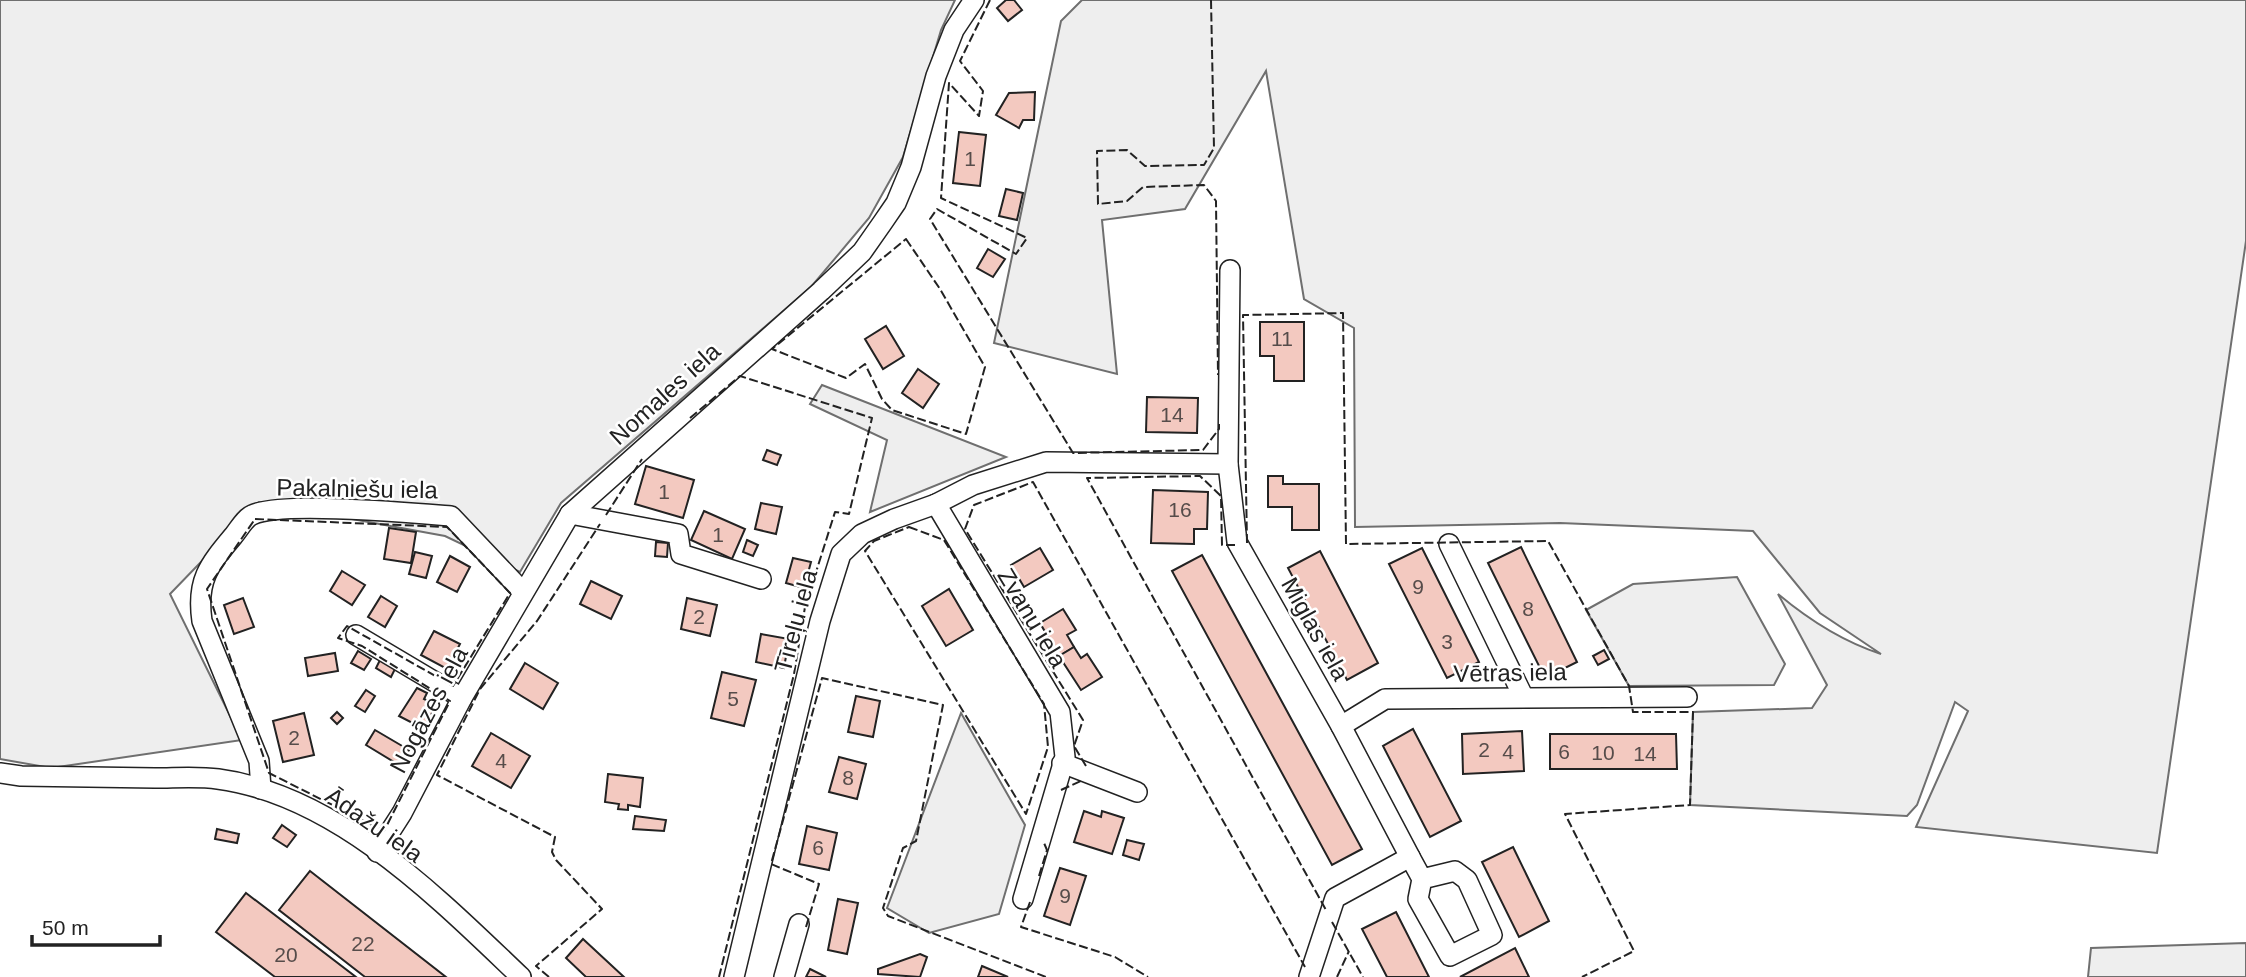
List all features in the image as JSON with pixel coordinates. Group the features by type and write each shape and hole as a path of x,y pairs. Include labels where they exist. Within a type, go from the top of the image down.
{"street":[{"name":"Nomales iela","path":"523,592 570,514 862,252 896,203 906,179 942,60 954,30 974,0"},
{"name":"Miglas iela","path":"1230,270 1228,464 1237,542 1341,726 1422,879"},
{"name":"Tīreļu iela","path":"734,977 820,621 841,554 862,534 973,485 1046,463 1228,464"},
{"name":"Zvanu iela","path":"936,503 1060,712 1065,757 1023,899"},
{"name":"Pakalniešu iela","path":"261,789 260,761 202,621 200,604 208,567 250,515 269,510 296,510 390,511 451,516 523,592"},
{"path":"570,514 678,534 681,554 761,579"},
{"path":"1449,544 1523,696"},
{"name":"Nogāzes iela","path":"377,852 402,813 462,698 523,592"},
{"path":"356,635 462,698"},
{"name":"Vētras iela","path":"1341,726 1385,699 1687,697"},
{"path":"1062,764 1138,792"},
{"name":"Ādažu iela","path":"0,773 217,779 261,789 325,816 377,852 469,928 521,977"},
{"path":"1309,977 1335,898 1410,857"},
{"path":"784,977 799,924"}],"shaded area":[{"path":"0,0 955,0 941,30 903,157 869,218 811,287 561,503 520,572 445,536 259,502 170,594 242,740 51,768 0,759"},
{"path":"1082,0 2246,0 2246,241 2157,853 1916,827 1968,711 1955,702 1917,805 1907,816 1690,805 1693,712 1812,708 1827,685 1778,594 1827,629 1881,654 1820,613 1753,531 1560,523 1355,527 1354,328 1304,299 1266,71 1185,209 1102,220 1117,374 994,343 1061,21"},
{"path":"822,385 1006,457 870,512 887,440 810,404"},
{"path":"1737,577 1785,664 1774,685 1629,686 1586,610 1633,584"},
{"path":"961,713 1025,825 999,914 929,933 887,908"},
{"path":"2246,943 2246,977 2088,977 2091,948"}],"building":[{"path":"1006,0 1014,0 1022,10 1008,21 997,8"},
{"path":"1035,92 1034,120 1023,120 1019,128 996,115 1009,93"},
{"path":"959,132 986,135 980,186 953,183"},
{"path":"1006,189 1023,193 1017,220 999,216"},
{"path":"988,249 1005,259 993,277 977,268"},
{"path":"1260,322 1304,322 1304,381 1274,381 1274,356 1260,356"},
{"path":"886,326 904,356 883,369 865,339"},
{"path":"918,369 939,384 923,408 902,393"},
{"path":"1147,397 1198,398 1197,433 1146,432"},
{"path":"767,450 781,455 777,465 763,460"},
{"path":"646,466 694,480 683,518 635,504"},
{"path":"1268,476 1283,476 1283,484 1319,484 1319,530 1292,530 1292,507 1268,507"},
{"path":"1153,490 1208,492 1207,529 1194,529 1194,544 1151,543"},
{"path":"761,503 782,507 776,534 755,529"},
{"path":"704,511 745,529 732,559 691,540"},
{"path":"389,528 416,532 411,563 384,559"},
{"path":"747,540 758,545 753,556 743,552"},
{"path":"656,542 668,543 667,557 655,556"},
{"path":"1521,547 1577,662 1545,678 1488,563"},
{"path":"1040,548 1053,570 1024,587 1011,565"},
{"path":"1422,548 1479,662 1447,678 1389,564"},
{"path":"1320,551 1378,663 1347,680 1288,568"},
{"path":"415,552 432,556 426,578 409,574"},
{"path":"1202,555 1362,849 1332,865 1172,571"},
{"path":"450,556 470,567 457,592 437,582"},
{"path":"793,558 811,562 804,588 786,583"},
{"path":"342,571 365,585 352,605 330,591"},
{"path":"591,581 622,596 611,619 580,604"},
{"path":"949,589 973,630 946,646 922,606"},
{"path":"381,596 397,606 385,627 368,617"},
{"path":"243,598 254,627 234,634 224,605"},
{"path":"687,598 717,605 710,636 681,629"},
{"path":"1063,609 1076,630 1067,635 1074,647 1059,656 1040,623"},
{"path":"434,631 460,644 447,669 421,655"},
{"path":"761,634 789,639 784,668 756,662"},
{"path":"1074,647 1081,658 1087,654 1102,677 1081,690 1059,656"},
{"path":"1604,650 1609,659 1598,665 1593,656"},
{"path":"358,651 371,659 364,670 351,663"},
{"path":"335,653 338,671 308,676 305,658"},
{"path":"380,660 395,669 391,677 376,668"},
{"path":"525,663 558,683 543,709 510,689"},
{"path":"722,672 756,680 744,726 711,718"},
{"path":"417,688 427,693 424,699 436,705 424,729 399,716"},
{"path":"366,690 375,696 365,712 355,706"},
{"path":"856,696 880,701 873,737 848,732"},
{"path":"337,712 343,718 337,724 331,718"},
{"path":"304,713 314,755 283,762 273,721"},
{"path":"1413,729 1461,821 1430,837 1383,746"},
{"path":"375,730 409,750 399,765 366,745"},
{"path":"1522,731 1524,771 1463,774 1462,734"},
{"path":"491,733 530,756 511,788 472,766"},
{"path":"1550,734 1676,734 1677,769 1550,769"},
{"path":"839,757 866,764 857,799 829,792"},
{"path":"608,774 643,778 640,807 628,805 628,810 618,809 619,804 605,802"},
{"path":"1084,811 1101,817 1102,811 1124,818 1112,854 1074,842"},
{"path":"635,816 666,820 664,831 633,829"},
{"path":"282,825 296,835 287,847 273,838"},
{"path":"807,826 837,833 829,870 799,864"},
{"path":"217,829 239,834 237,843 215,839"},
{"path":"1127,840 1144,844 1139,860 1123,855"},
{"path":"1513,847 1549,921 1519,937 1482,862"},
{"path":"1060,868 1086,876 1070,925 1044,916"},
{"path":"310,871 446,977 365,977 279,910"},
{"path":"246,893 356,977 275,977 216,932"},
{"path":"838,899 858,903 847,954 828,950"},
{"path":"1396,912 1429,977 1387,977 1362,929"},
{"path":"583,939 624,977 586,977 566,958"},
{"path":"1515,948 1529,977 1460,977"},
{"path":"920,954 927,957 920,977 878,974 878,969"},
{"path":"982,966 1008,977 978,977"},
{"path":"810,969 826,977 806,977"}],"fence":[{"path":"990,0 960,61 983,91 979,116 949,83 941,198 1027,238 1016,254 937,209 930,219 1073,453 1203,450 1219,429 1219,424"},
{"path":"1211,0 1214,148 1204,165 1145,166 1127,150 1097,151 1098,204 1127,201 1143,187 1204,185 1216,201 1218,375"},
{"path":"906,239 940,289 985,367 966,434 892,410 882,399 865,364 846,378 772,349 906,239"},
{"path":"1247,543 1243,315 1343,313 1346,544 1548,541 1629,686 1633,712 1693,712 1690,805 1565,814 1634,951 1582,977"},
{"path":"690,418 740,376 872,418 849,514 835,512 805,607 794,674 719,977"},
{"path":"606,515 642,459"},
{"path":"1235,545 1222,545 1221,496 1200,476 1087,478 1326,910"},
{"path":"1086,766 1074,746 1083,720 965,529 974,505 1033,482 1305,967"},
{"path":"255,519 447,527 510,593 453,686 347,626 338,638 362,646 450,701 384,831 269,773 207,589 255,519"},
{"path":"549,977 536,966 602,909 556,860 552,852 555,837 437,775 480,689 537,621 600,524"},
{"path":"909,527 944,540 1044,704 1048,747 1026,814 865,551 874,541 909,527"},
{"path":"806,927 819,884 771,864 822,678 943,705 916,841 903,848 883,908 888,916 1046,977"},
{"path":"1061,790 1083,780"},
{"path":"1039,876 1047,850 1044,843"},
{"path":"1030,902 1021,927 1115,957 1148,977"},
{"path":"1332,922 1363,977"},
{"path":"1337,977 1349,951"}]}
